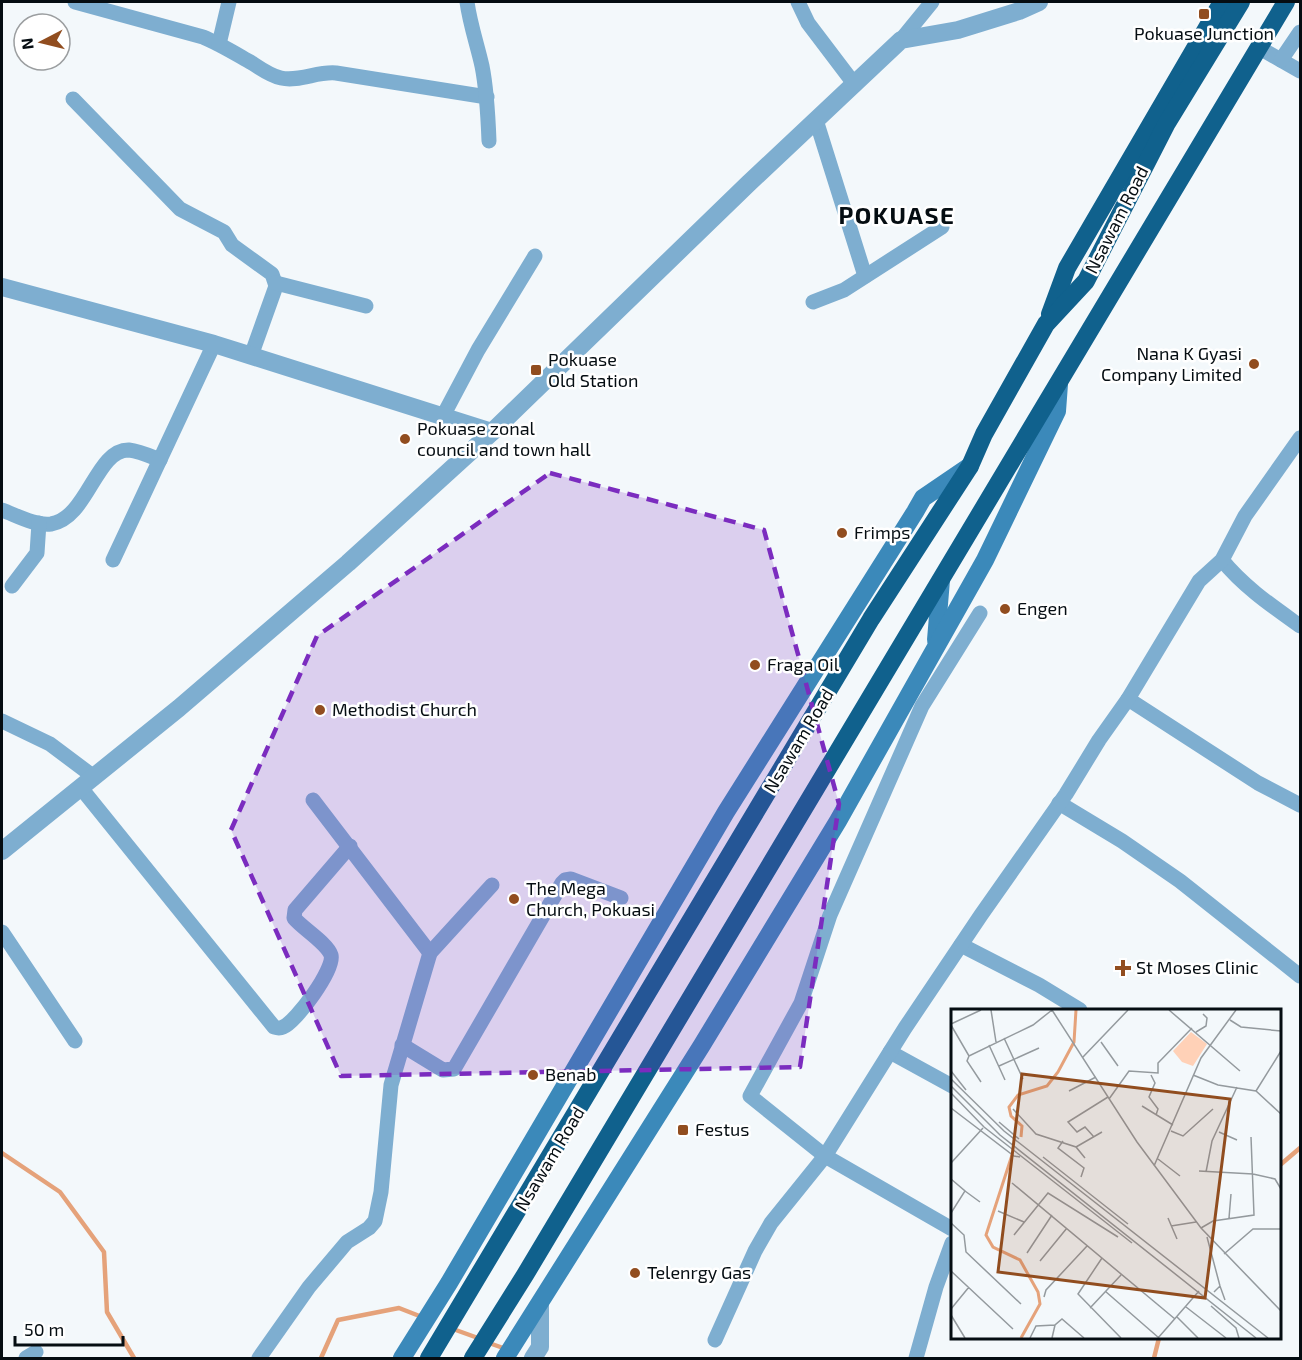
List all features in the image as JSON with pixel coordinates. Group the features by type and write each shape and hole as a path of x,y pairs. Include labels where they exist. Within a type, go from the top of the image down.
{"highway":[{"path":"1046,324 1067,268 1222,2"},
{"name":"Nsawam Road","path":"429,1359 871,619 970,466 984,434 1046,324 1086,281 1167,123 1241,2"},
{"name":"Nsawam Road","path":"474,1357 1286,2"}],"main road":[{"path":"505,1359 702,1045 838,821 985,560 1057,411 1059,384"},
{"path":"402,1359 449,1284 726,812 923,498 970,466"},
{"path":"935,648 941,580"}],"street":[{"path":"75,2 203,37 282,78 330,72 487,97"},
{"path":"219,44 229,2"},
{"path":"467,2 487,97 489,141"},
{"path":"798,2 808,23 855,85"},
{"path":"2,851 179,708 348,562 492,432 748,183 855,85 901,40 932,2"},
{"path":"901,40 958,30 1019,11 1039,2"},
{"path":"1281,60 1300,32"},
{"path":"1258,47 1300,71"},
{"path":"73,99 180,209 224,232 232,245 272,274 276,282 252,356"},
{"path":"816,120 865,276"},
{"path":"813,302 844,290 942,227"},
{"path":"443,416 478,350 535,256"},
{"path":"276,282 366,306"},
{"path":"2,287 214,344 492,432"},
{"path":"113,560 214,344"},
{"path":"715,1340 755,1251 771,1223 825,1156 890,1052 1128,699 1199,581 1222,560 1245,516 1300,438"},
{"path":"2,510 39,523 51,524 65,518 75,510 107,461 117,452 128,450 160,460"},
{"path":"12,586 37,553 39,523"},
{"path":"1222,560 1248,588 1300,626"},
{"path":"951,1228 825,1156 750,1096 801,1003 830,915 922,706 980,613"},
{"path":"1128,699 1258,783 1300,805"},
{"path":"2,721 50,744 88,782 277,1028 285,1026 301,1010 325,977 331,958 328,950 294,918 295,910 350,846"},
{"path":"313,800 430,953"},
{"path":"1059,803 1180,880 1300,976"},
{"path":"402,1045 443,1070 454,1069 561,883 571,879 621,898"},
{"path":"259,1359 309,1287 333,1258 347,1242 369,1228 375,1221 381,1192 391,1085 430,953 492,885"},
{"path":"2,932 75,1041"},
{"path":"962,945 1077,1009"},
{"path":"890,1052 951,1085"},
{"path":"916,1359 936,1287 951,1246"},
{"path":"537,1353 540,1304"}],"highlighted area":[{"path":"550,473 764,530 839,804 800,1067 341,1076 231,830 317,636"}],"waterway":[{"path":"1281,1164 1300,1148"},
{"path":"2,1153 60,1192 104,1252 107,1312 134,1358"},
{"path":"321,1358 338,1320 399,1308 422,1317"},
{"path":"453,1329 478,1338"},
{"path":"1154,1358 1159,1339"},
{"path":"489,1343 506,1349"}],"place":[{"name":"Pokuase Junction","path":"1204,14"},
{"name":"Nana K Gyasi Company Limited","path":"1254,364"},
{"name":"Pokuase Old Station","path":"536,370"},
{"name":"Pokuase zonal council and town hall","path":"405,439"},
{"name":"Frimps","path":"842,533"},
{"name":"Engen","path":"1005,609"},
{"name":"Fraga Oil","path":"755,665"},
{"name":"Methodist Church","path":"320,710"},
{"name":"The Mega Church, Pokuasi","path":"514,899"},
{"name":"St Moses Clinic","path":"1123,968"},
{"name":"Benab","path":"533,1075"},
{"name":"Festus","path":"683,1130"},
{"name":"Telenrgy Gas","path":"635,1273"}],"district":[{"name":"POKUASE","path":"897,216"}]}
